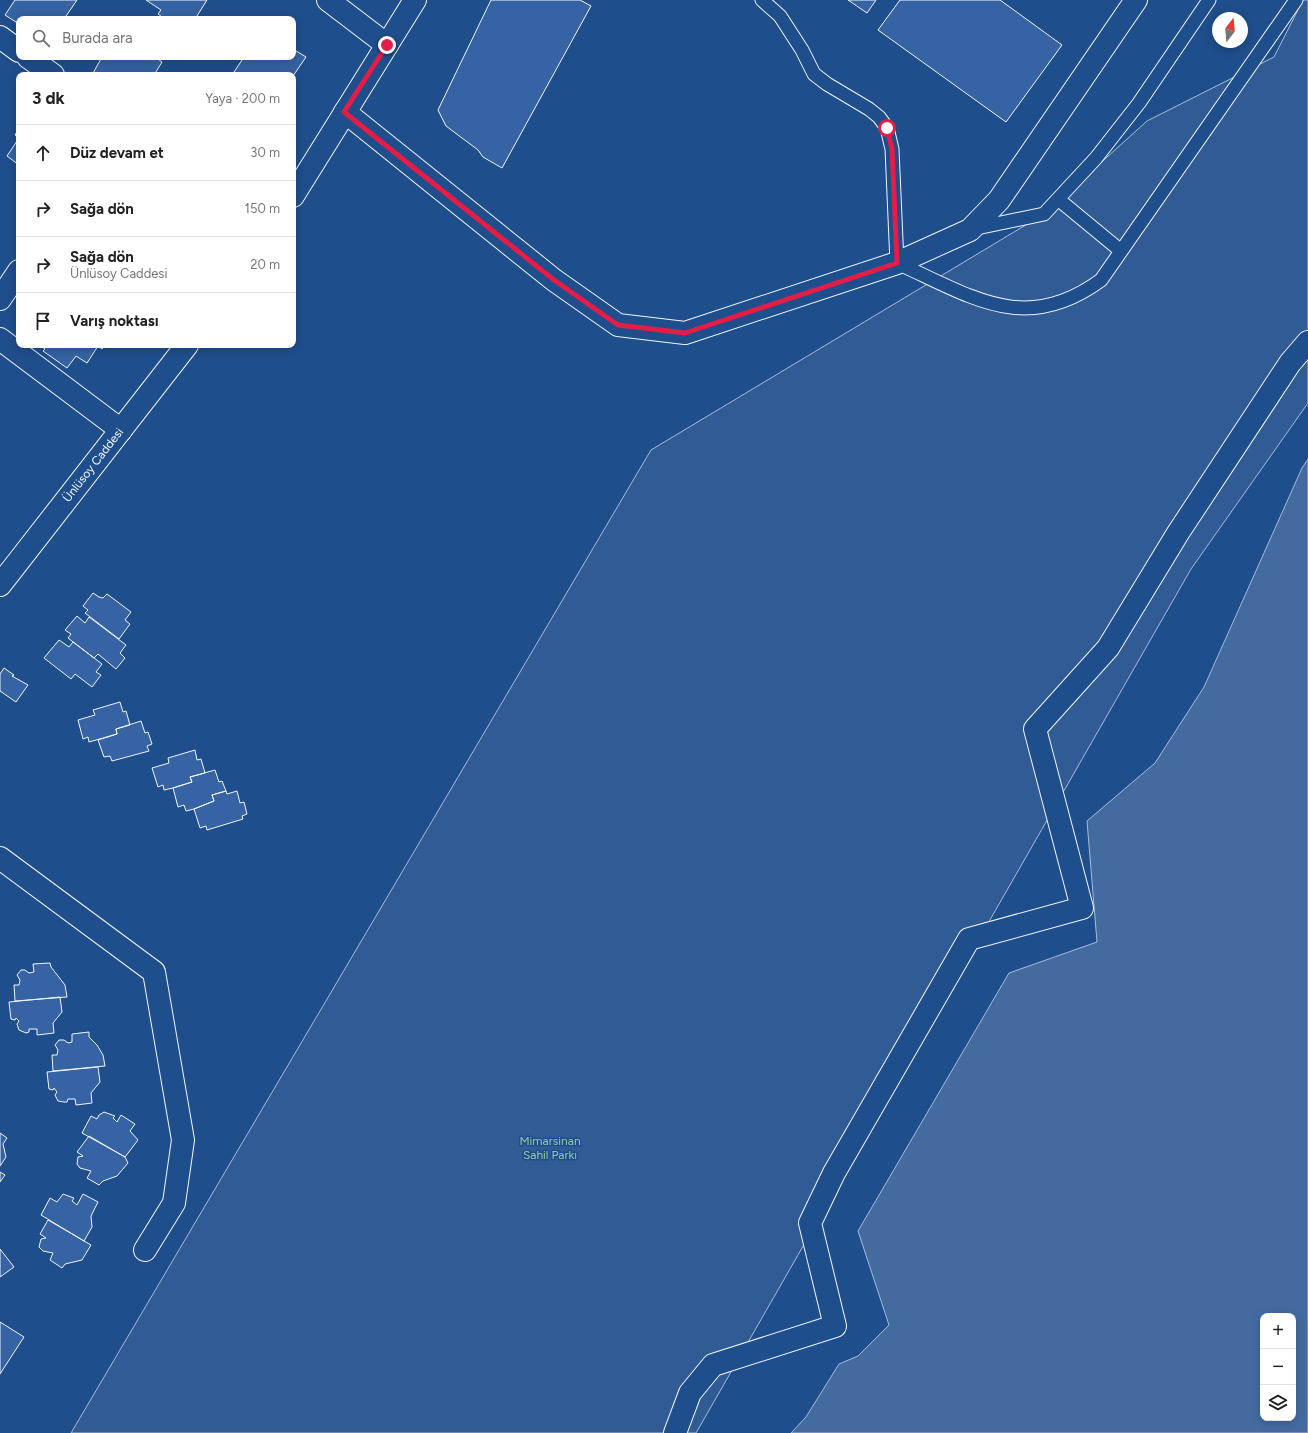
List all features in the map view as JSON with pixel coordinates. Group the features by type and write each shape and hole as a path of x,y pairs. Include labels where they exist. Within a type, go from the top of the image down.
{"street":[{"path":"328,0 387,45"},
{"path":"296,191 415,0"},
{"path":"344,112 554,280 618,325 685,333 897,263 970,230 999,200 1136,0"},
{"path":"0,37 16,49"},
{"path":"32,60 49,72"},
{"path":"0,299 16,275"},
{"path":"0,340 121,430"},
{"path":"675,1433 690,1393 713,1365 835,1326 810,1223 834,1173 970,939 1082,908 1035,729 1108,648 1178,533 1290,363 1308,342"},
{"name":"Ünlüsoy Caddesi","path":"0,585 185,348"},
{"path":"0,858 154,972 183,1140 174,1203 145,1250"}],"lane":[{"path":"762,0 780,16 802,50 814,74 827,84 869,109 879,117 887,128 892,149 897,263 989,304 1009,308 1031,308 1052,305 1086,291 1101,280 1296,0"},
{"path":"970,230 1044,214 1096,158 1139,103 1209,0"},
{"path":"1058,199 1121,251"}],"green space":[{"name":"Mimarsinan Sahil Parkı","path":"1303,0 1308,0 1308,403 1191,569 696,1433 71,1433 651,450 1044,214 1147,121 1274,57"}],"shaded area":[{"path":"1308,459 1308,1433 791,1433 806,1417 839,1364 858,1356 889,1325 858,1231 1009,973 1097,942 1087,821 1155,763 1204,687 1302,468"}],"building":[{"path":"15,0 77,0 66,16 16,16 16,22 5,15"},
{"path":"146,0 207,0 197,16 161,16 158,14 161,10"},
{"path":"491,0 580,0 591,6 502,168 483,157 478,150 446,126 438,110"},
{"path":"848,0 876,0 867,13"},
{"path":"900,0 1000,0 1062,45 1006,122 878,30"},
{"path":"296,51 306,57 296,72 234,72 242,60 296,60"},
{"path":"100,60 159,60 162,62 156,72 94,72"},
{"path":"16,142 16,163 7,156"},
{"path":"44,348 97,348 87,363 76,356 67,368 43,351 45,349"},
{"path":"93,593 103,598 107,594 131,612 125,620 130,624 119,639 85,613 88,610 83,606"},
{"path":"77,616 85,623 89,617 126,645 120,653 125,658 116,669 98,654 94,658 68,638 71,634 65,630"},
{"path":"59,640 69,647 73,642 102,664 96,672 101,675 92,687 75,674 71,679 44,658"},
{"path":"4,668 14,675 12,676 28,685 16,702 0,691 0,674"},
{"path":"120,702 123,712 126,711 130,725 116,729 117,734 89,742 88,737 83,739 78,720 95,715 93,710"},
{"path":"141,721 145,733 148,732 152,744 147,746 149,751 112,761 110,756 104,757 98,740 117,734 116,729"},
{"path":"195,750 197,760 201,759 205,773 190,777 192,782 173,788 164,790 163,785 158,787 152,768 169,763 168,758"},
{"path":"215,770 219,782 222,781 226,791 212,795 214,801 194,809 186,811 184,805 178,807 173,788 192,782 190,777"},
{"path":"226,791 227,794 237,791 240,803 244,802 247,814 242,816 243,819 207,830 206,826 200,828 194,809 214,801 212,795"},
{"path":"50,963 51,967 65,985 67,997 15,1001 14,985 19,985 20,980 17,975 21,970 25,970 29,973 34,972 33,964"},
{"path":"60,997 62,1012 53,1023 54,1033 37,1035 37,1029 29,1029 29,1032 26,1033 19,1030 17,1024 19,1021 16,1018 15,1020 11,1019 9,1002"},
{"path":"89,1032 89,1037 97,1045 103,1055 105,1066 53,1071 52,1055 57,1055 58,1050 55,1045 59,1040 64,1040 68,1043 72,1042 72,1034"},
{"path":"98,1067 100,1082 91,1093 92,1103 76,1105 75,1099 68,1099 67,1102 58,1101 55,1095 57,1092 54,1088 53,1090 49,1089 47,1072"},
{"path":"104,1112 115,1116 113,1118 117,1122 121,1115 135,1124 130,1131 138,1140 125,1157 82,1133 91,1116 97,1119 99,1115"},
{"path":"0,1133 7,1138 3,1144 6,1157 0,1166"},
{"path":"89,1136 125,1157 128,1163 117,1176 103,1181 99,1185 87,1178 91,1171 80,1168 77,1164 78,1157 83,1156 77,1152"},
{"path":"0,1172 5,1175 0,1182"},
{"path":"63,1194 74,1198 72,1201 77,1205 83,1194 98,1202 91,1216 92,1227 84,1241 41,1215 50,1198 57,1202"},
{"path":"48,1220 91,1245 82,1260 65,1264 62,1268 50,1260 53,1253 43,1251 39,1247 41,1239 46,1238 40,1234"},
{"path":"0,1249 14,1267 0,1277"},
{"path":"0,1322 24,1337 0,1374"}],"route":[{"path":"387,45 344,112 554,280 618,325 685,333 897,263 892,149 887,128"}]}
